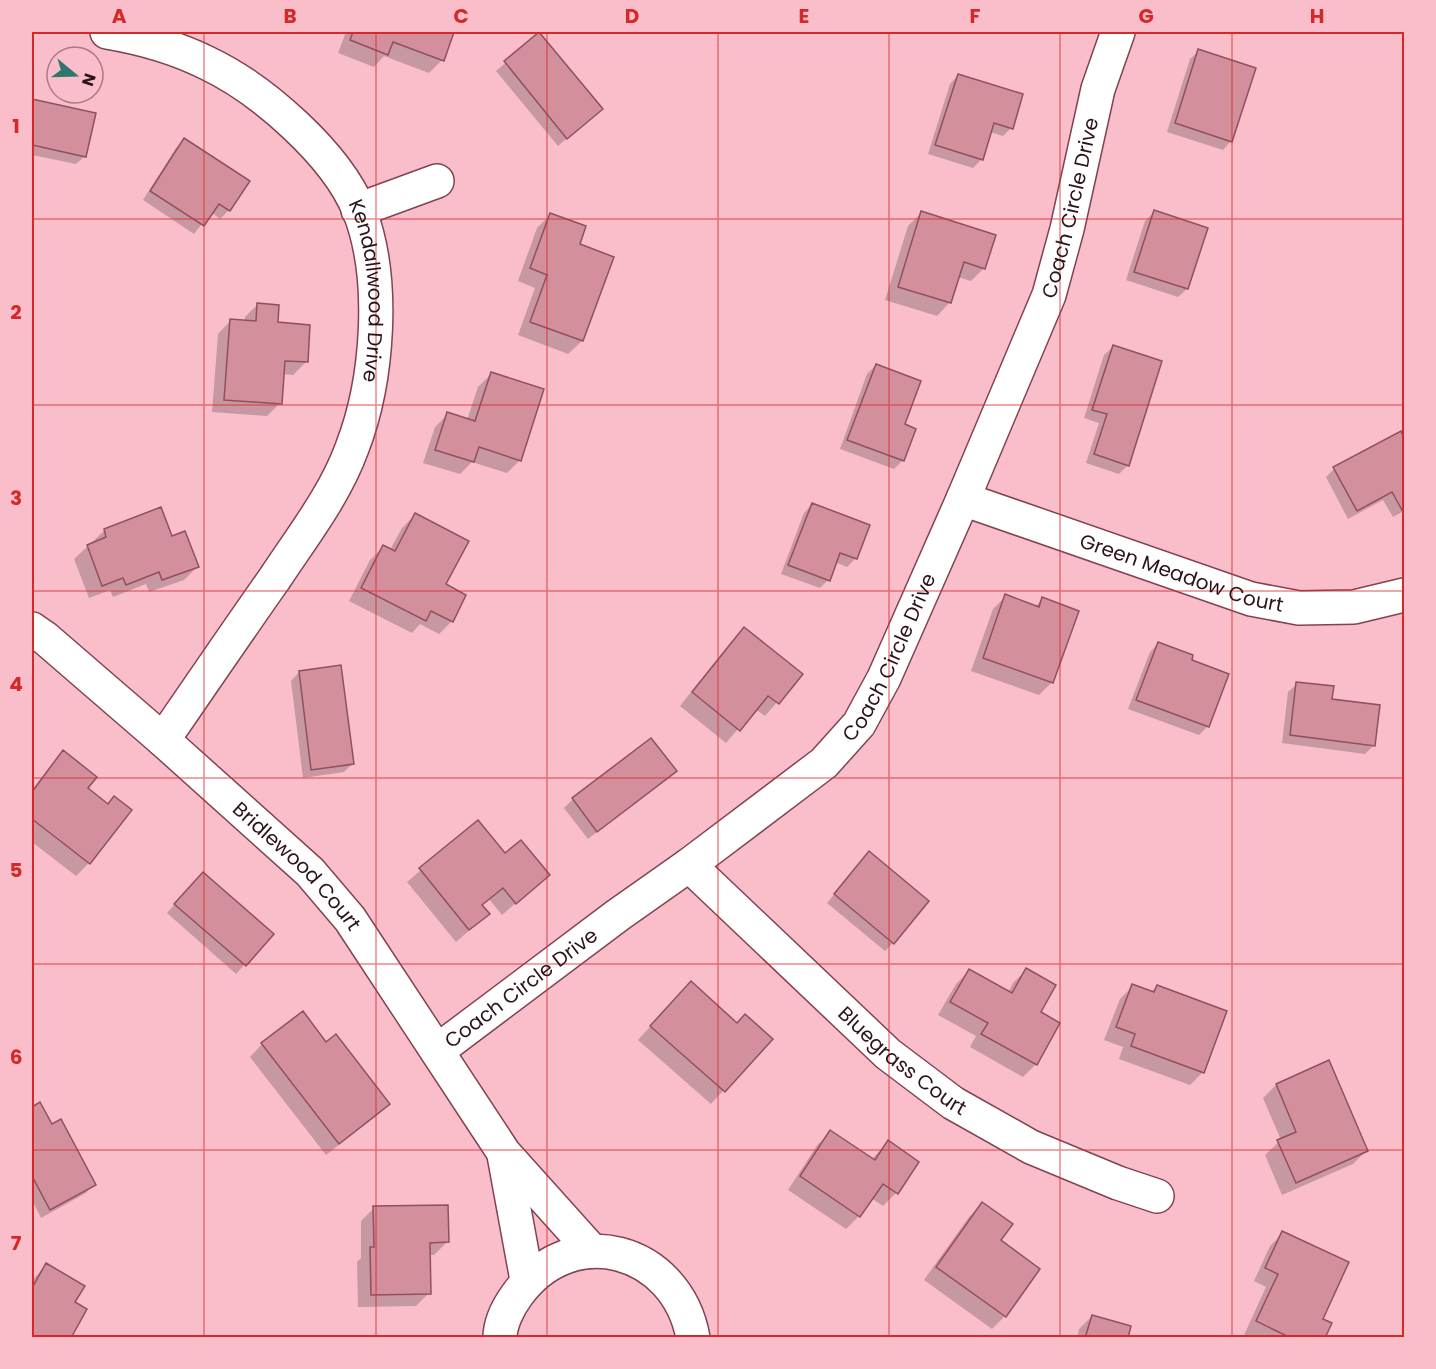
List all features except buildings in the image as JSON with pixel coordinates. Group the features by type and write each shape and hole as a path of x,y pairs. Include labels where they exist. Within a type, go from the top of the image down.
{"street":[{"name":"Kendallwood Drive","path":"107,32 151,40 208,63 253,92 299,129 336,169 358,210 367,239 374,284 376,336 368,394 352,449 321,510 163,740"},
{"name":"Coach Circle Drive","path":"437,1051 824,763 859,724 884,678 1049,295 1067,229 1098,88 1118,32"},
{"path":"358,210 437,181"},
{"name":"Green Meadow Court","path":"963,499 1251,599 1299,608 1354,607 1404,595"},
{"name":"Bridlewood Court","path":"32,629 163,740 310,872 350,919 504,1153"},
{"name":"Bluegrass Court","path":"689,865 888,1054 953,1103 1031,1147 1118,1183 1157,1196"},
{"path":"504,1153 592,1251"},
{"path":"504,1153 527,1280"},
{"path":"500,1338 510,1305 527,1280 546,1265 569,1256 592,1251 618,1253 641,1262 662,1276 679,1296 690,1318 693,1338"}]}
